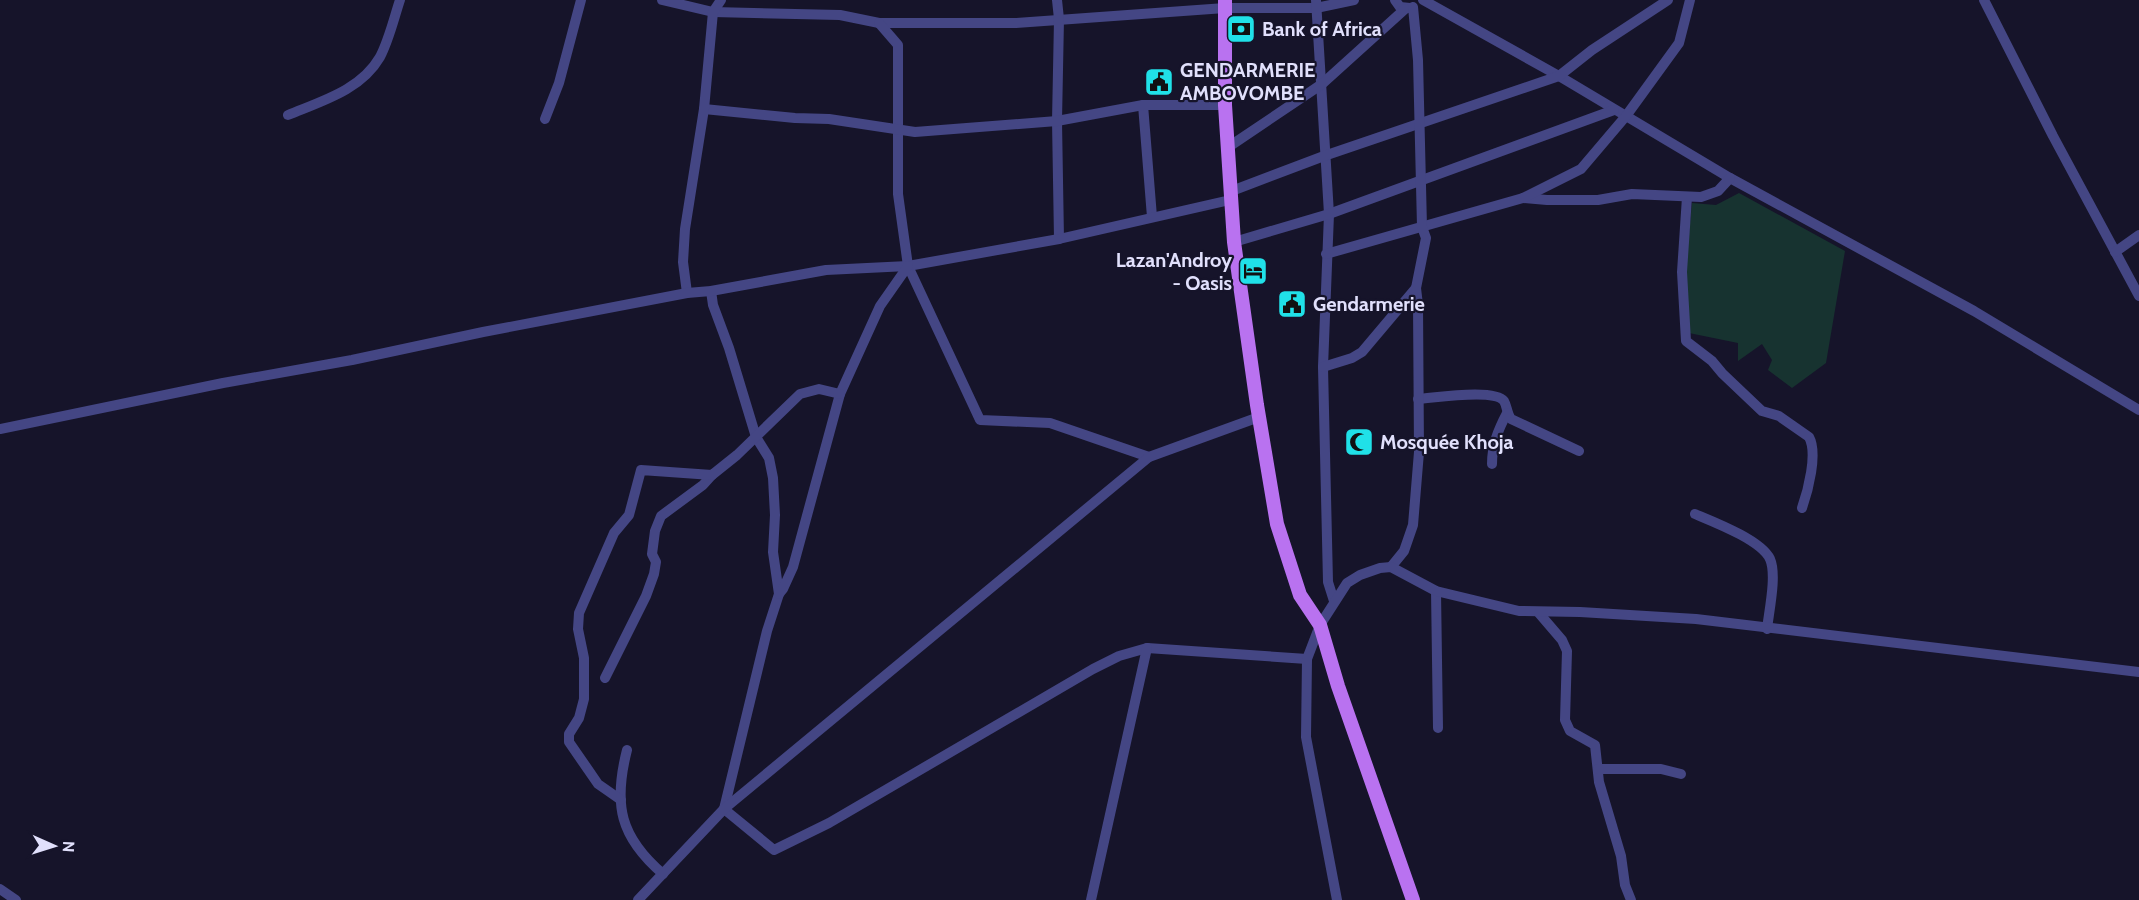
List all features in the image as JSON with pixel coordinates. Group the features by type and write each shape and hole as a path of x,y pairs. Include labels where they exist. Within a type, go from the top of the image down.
{"main road":[{"path":"1225,4 1225,105 1234,242 1277,524 1300,595 1320,625 1338,686 1413,900"}],"street":[{"path":"288,115 350,88 369,73 381,55 400,0"},
{"path":"545,118 559,83 582,0"},
{"path":"662,0 713,12 840,15 879,24 1016,23 1225,4 1316,4 1354,0"},
{"path":"687,293 682,262 685,229 704,109 713,12 721,0"},
{"path":"1057,0 1059,19 1057,121 1059,239"},
{"path":"1145,0 1145,12"},
{"path":"1395,0 1400,7 1412,5"},
{"path":"1423,0 1559,76 1730,178 1974,311 2139,410"},
{"path":"0,429 223,383 352,360 687,293 711,291 826,270 908,266 1059,239 1152,218 1230,196 1324,156 1559,76 1593,50 1668,0"},
{"path":"1326,254 1522,198 1581,169 1626,116 1679,43 1690,0"},
{"path":"1984,0 2053,136 2139,296"},
{"path":"1316,4 1329,214 1323,367 1328,582 1334,601"},
{"path":"1227,148 1322,84 1412,5"},
{"path":"1337,900 1306,737 1307,660 1320,625 1347,583 1370,572 1391,567 1404,551 1413,525 1419,452 1416,288 1426,238 1422,227 1418,60 1412,5"},
{"path":"879,24 898,45 898,194 908,266 980,420 1050,423 1149,457"},
{"path":"704,109 829,119 915,132 1057,121 1143,105 1225,105"},
{"path":"1143,105 1152,218"},
{"path":"1234,242 1329,214 1614,110"},
{"path":"1522,198 1598,200 1632,194 1701,197 1718,191 1730,178"},
{"path":"1687,196 1682,272 1686,341 1712,361 1722,374 1762,411 1779,416 1809,437 1812,442 1812,457 1807,493 1802,508"},
{"path":"2115,252 2139,235"},
{"path":"778,594 783,589 793,567 840,394 880,306 908,266"},
{"path":"1323,367 1352,358 1362,352 1416,288"},
{"path":"711,291 713,305 729,348 756,437 770,458 775,515 773,552 778,594 723,809"},
{"path":"605,678 646,596 654,574 656,562 652,554 655,531 661,516 703,485 711,475 756,437 800,394 819,389 840,394"},
{"path":"1418,399 1486,394 1496,396 1503,401 1511,419 1579,451"},
{"path":"1492,464 1492,450 1507,413"},
{"path":"638,900 723,809 1149,457 1259,417"},
{"path":"621,800 598,784 569,742 569,735 579,718 584,699 584,658 578,628 579,613 614,533 628,514 641,470 711,475"},
{"path":"1695,514 1722,525 1757,545 1770,558 1772,572 1767,629"},
{"path":"1391,567 1436,591 1519,611 1696,619 2139,672"},
{"path":"1436,591 1438,728"},
{"path":"1539,612 1562,640 1567,651 1565,720 1570,731 1595,745 1599,782 1621,856 1624,885 1631,900"},
{"path":"723,809 774,850 829,823 1119,656 1147,648 1307,660"},
{"path":"1091,900 1147,648"},
{"path":"627,750 621,776 622,820 634,843 651,864 663,874"},
{"path":"1598,769 1661,769 1681,774"},
{"path":"0,889 16,900"}],"green space":[{"path":"1739,193 1845,251 1826,363 1792,388 1768,370 1772,360 1762,344 1738,361 1738,343 1689,333 1685,273 1692,203 1716,205"}],"place":[{"name":"Bank of Africa","path":"1241,29"},
{"name":"GENDARMERIE AMBOVOMBE","path":"1159,82"},
{"name":"Lazan'Androy - Oasis","path":"1253,271"},
{"name":"Gendarmerie","path":"1292,304"},
{"name":"Mosquée Khoja","path":"1359,442"}]}
